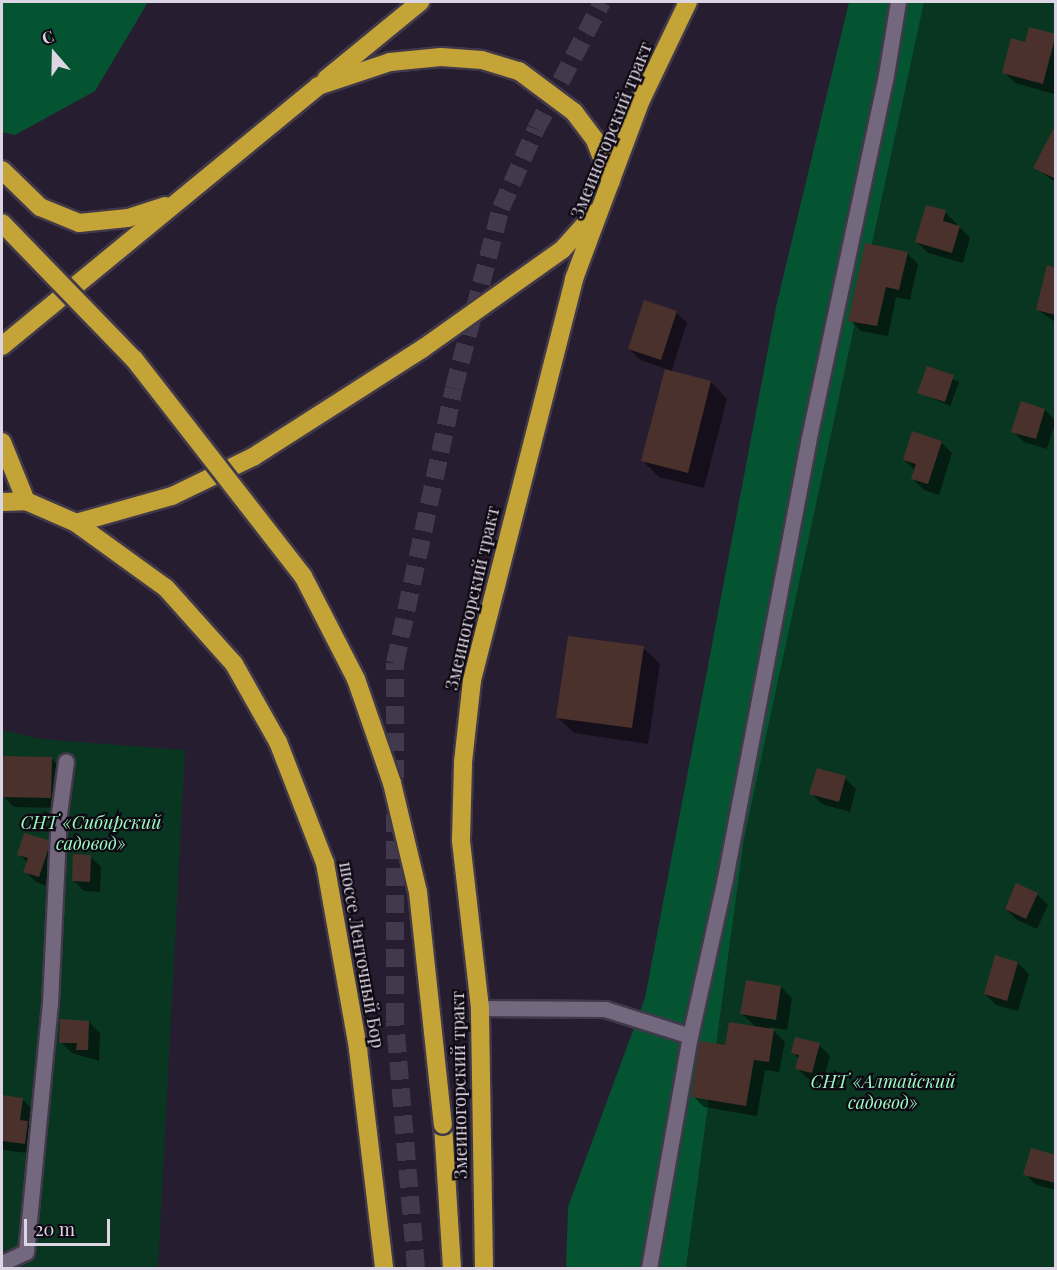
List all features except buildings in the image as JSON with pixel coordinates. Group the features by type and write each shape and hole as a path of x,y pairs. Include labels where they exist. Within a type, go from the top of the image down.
{"highway":[{"path":"2,346 420,2"},
{"name":"Змеиногорский тракт","path":"484,1269 480,1008 460,840 463,762 471,680 574,279 642,100 688,2"},
{"path":"318,86 390,62 441,57 482,60 519,71 574,112 595,140 611,181"},
{"path":"2,170 40,207 79,223 128,218 175,202"},
{"path":"76,523 172,496 253,458 313,422 512,288 562,250 601,208"},
{"path":"2,223 134,359 303,576 356,679 392,783 418,892 443,1125 452,1269"},
{"path":"2,442 26,501 2,502"},
{"name":"шоссе Ленточный Бор","path":"26,501 76,523 166,588 234,664 278,742 325,863 358,1049 384,1269"}],"lane":[{"path":"649,1269 690,1036 725,878 808,442 886,75 898,2"},
{"path":"2,1263 26,1252 50,1003 59,814 66,761"},
{"path":"480,1008 605,1009 690,1036"}],"green space":[{"path":"2,2 148,2 95,91 15,135 2,132"},
{"path":"849,2 924,2 744,839 686,1268 566,1268 568,1207 645,998 776,307"},
{"name":"СНТ «Алтайский садовод»","path":"924,2 1055,2 1055,1268 686,1268 744,839"},
{"name":"СНТ «Сибирский садовод»","path":"2,730 40,739 185,750 158,1268 2,1268"}],"tunnel":[{"path":"416,1268 395,1021 395,663 454,388 501,208 536,129 602,2"}]}
